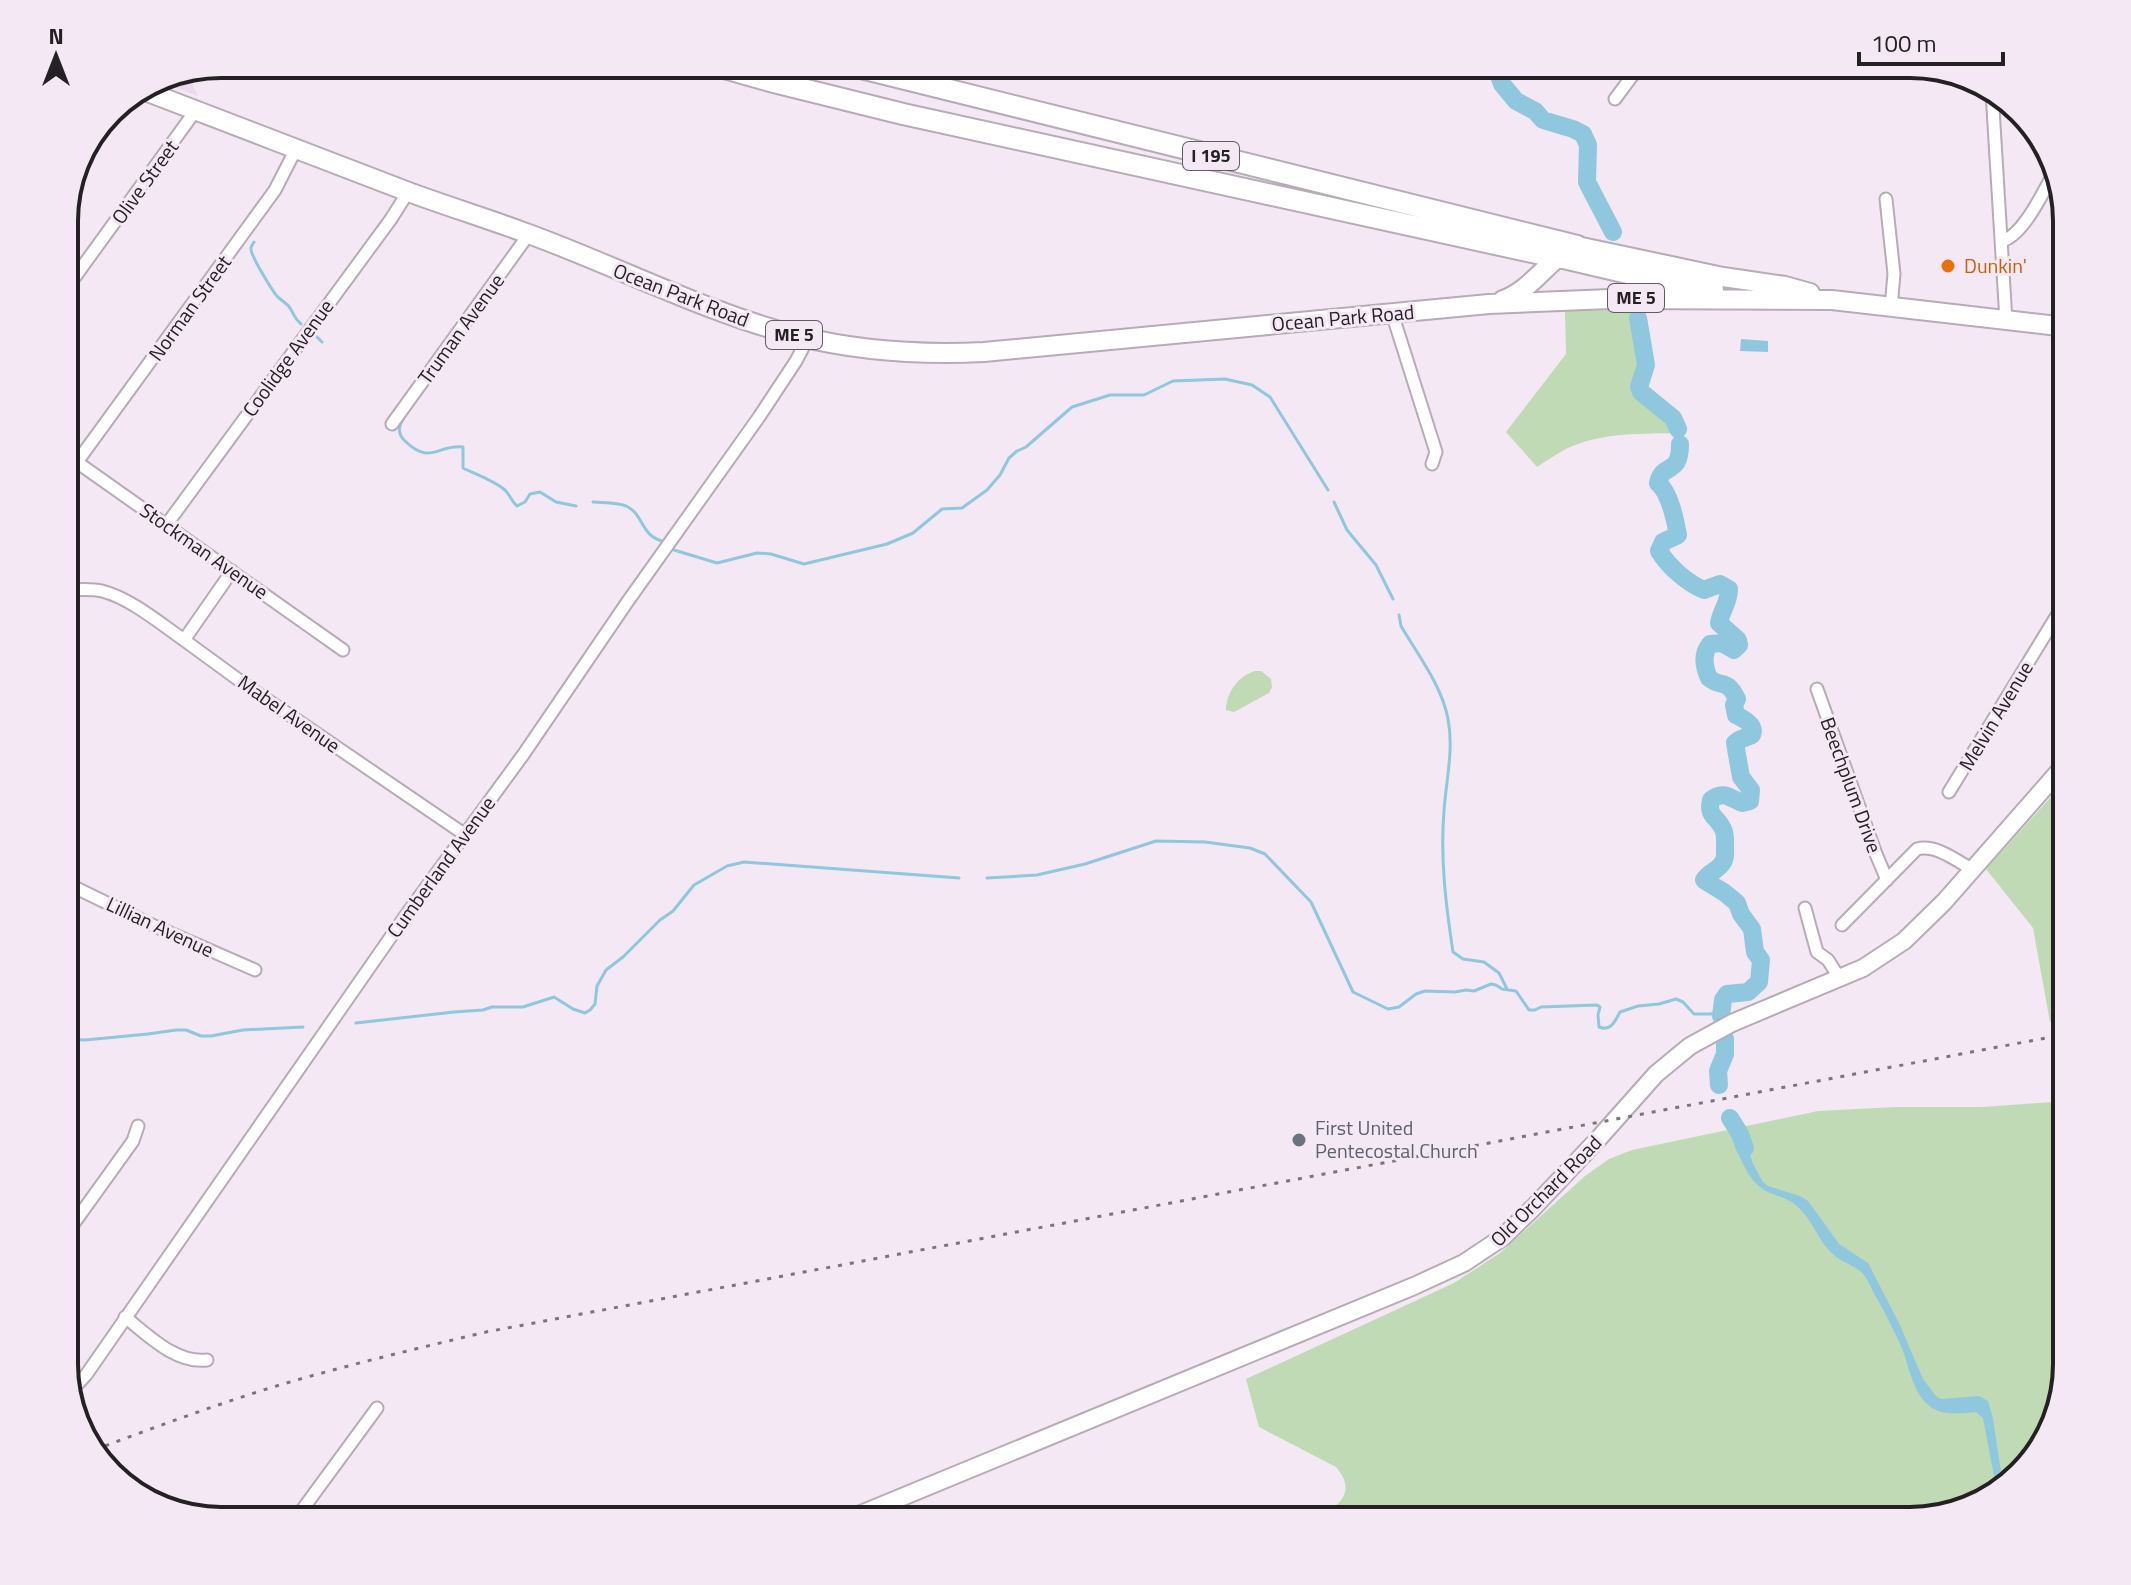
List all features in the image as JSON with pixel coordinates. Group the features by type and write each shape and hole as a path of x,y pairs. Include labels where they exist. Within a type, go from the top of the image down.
{"highway":[{"name":"I 195","path":"759,78 903,114 1559,258"},
{"name":"I 195","path":"901,78 1577,246"}],"main road":[{"name":"Ocean Park Road","path":"155,94 408,192 529,234 723,312 808,338 869,348 957,353 1006,350 1489,304 1647,298 1832,300 2053,326"},
{"name":"Ocean Park Road","path":"1489,304 1512,297 1567,250 1577,246 1723,277 1785,286 1832,300"},
{"path":"1559,258 1668,282 1784,300"},
{"path":"1539,277 1542,293 1550,301"}],"street":[{"path":"1615,99 1631,78"},
{"path":"1993,105 2006,321"},
{"name":"Olive Street","path":"78,273 196,110"},
{"name":"Norman Street","path":"78,461 275,190 296,149"},
{"path":"2001,241 2012,237 2022,225 2048,183"},
{"name":"Coolidge Avenue","path":"167,524 408,192"},
{"path":"1886,199 1894,274 1891,307"},
{"name":"Truman Avenue","path":"392,424 529,234"},
{"path":"1392,313 1435,449 1432,464"},
{"name":"Cumberland Avenue","path":"80,1383 759,417 808,338"},
{"name":"Stockman Avenue","path":"78,463 343,650"},
{"path":"184,640 232,571"},
{"name":"Mabel Avenue","path":"78,590 98,590 121,598 464,834"},
{"name":"Melvin Avenue","path":"1949,792 2053,622"},
{"name":"Beechplum Drive","path":"1817,689 1887,880"},
{"name":"Old Orchard Road","path":"878,1507 1320,1325 1464,1263 1490,1247 1516,1226 1648,1082 1681,1053 1732,1023 1878,960 1904,941 1973,870 2053,778"},
{"name":"Beechplum Drive","path":"1842,925 1913,852 1925,847 1937,850 1973,870"},
{"name":"Lillian Avenue","path":"78,889 255,970"},
{"path":"1805,908 1817,952 1828,960 1840,979"},
{"path":"78,1218 133,1141 138,1126"},
{"path":"125,1317 170,1351 189,1359 207,1360"},
{"path":"304,1507 377,1408"}],"shaded area":[{"path":"191,81 198,96 173,87"}],"green space":[{"path":"1630,310 1637,365 1632,391 1635,398 1658,413 1672,433 1590,440 1564,450 1537,467 1506,432 1566,354 1565,311"},
{"path":"1255,671 1261,671 1271,679 1269,693 1234,712 1226,710 1234,686"},
{"path":"2053,795 2053,1021 2050,1022 2033,928 1986,869"},
{"path":"2053,1102 2053,1364 2048,1401 2029,1443 2004,1472 1973,1492 1938,1504 1910,1507 1334,1507 1345,1491 1342,1476 1336,1467 1259,1427 1246,1379 1454,1283 1500,1253 1585,1176 1609,1159 1632,1150 1818,1111"}],"water":[{"path":"1741,339 1768,341 1768,352 1740,351"},
{"path":"1741,1127 1753,1164 1763,1182 1808,1201 1839,1244 1868,1263 1923,1379 1936,1396 1941,1399 1979,1396 1988,1401 2002,1474 1995,1479 1983,1418 1976,1412 1944,1413 1934,1409 1921,1397 1901,1346 1866,1277 1829,1250 1797,1206 1766,1191 1753,1180 1739,1155 1732,1129"}],"waterway":[{"path":"1500,78 1516,101 1535,111 1543,120 1583,134 1588,145 1587,182 1613,232"},
{"path":"254,242 252,252 261,272 301,324"},
{"path":"1638,318 1646,365 1639,387 1673,418 1678,429"},
{"path":"316,336 322,342"},
{"path":"674,550 717,563 757,553 804,564 887,544 913,533 942,509 962,508 987,490 1009,458 1072,407 1110,395 1144,395 1173,381 1225,379 1252,385 1270,397 1328,490"},
{"path":"410,408 400,424 400,433 414,448 428,453 463,447 463,468 500,486 517,506 525,502 530,494 540,492 556,502 576,506"},
{"path":"1680,444 1677,461 1660,476 1658,483 1669,500 1678,535 1663,542 1659,551 1678,574 1698,587 1704,590 1720,584 1729,589 1719,623 1738,640 1739,645 1734,650 1722,643 1710,644 1705,665 1709,678 1733,692 1737,699 1734,705 1736,715 1753,731 1752,735 1735,743 1741,777 1751,790 1750,801 1742,803 1719,796 1711,800 1710,806 1711,813 1724,831 1725,856 1721,865 1704,880 1737,903 1752,929 1755,952 1761,960 1759,982 1748,992 1727,994 1721,1016"},
{"path":"593,502 626,506 650,534 662,541"},
{"path":"1334,502 1347,530 1376,565 1393,599"},
{"path":"1399,615 1401,626 1435,683 1450,731 1443,846 1453,952 1463,959 1484,962 1499,973 1507,989"},
{"path":"987,878 1037,875 1085,864 1156,841 1205,842 1250,848 1265,854 1311,902 1353,992 1388,1009 1399,1007 1425,991 1474,991 1491,984 1516,991 1529,1010 1597,1005 1600,1007 1599,1027 1603,1028 1612,1025 1620,1012 1676,999 1694,1014 1711,1014 1721,1010"},
{"path":"356,1023 492,1007 523,1007 554,997 585,1013 595,1004 597,986 606,970 673,911 694,885 727,866 744,862 959,878"},
{"path":"78,1040 176,1030 211,1036 243,1030 303,1027"},
{"path":"1719,1085 1718,1071 1725,1054 1725,1039"},
{"path":"1730,1118 1745,1148"}],"railway":[{"path":"104,1446 273,1387 486,1332 2053,1037"}],"place":[{"name":"Dunkin'","path":"1948,266"},
{"name":"First United Pentecostal Church","path":"1299,1140"}]}
